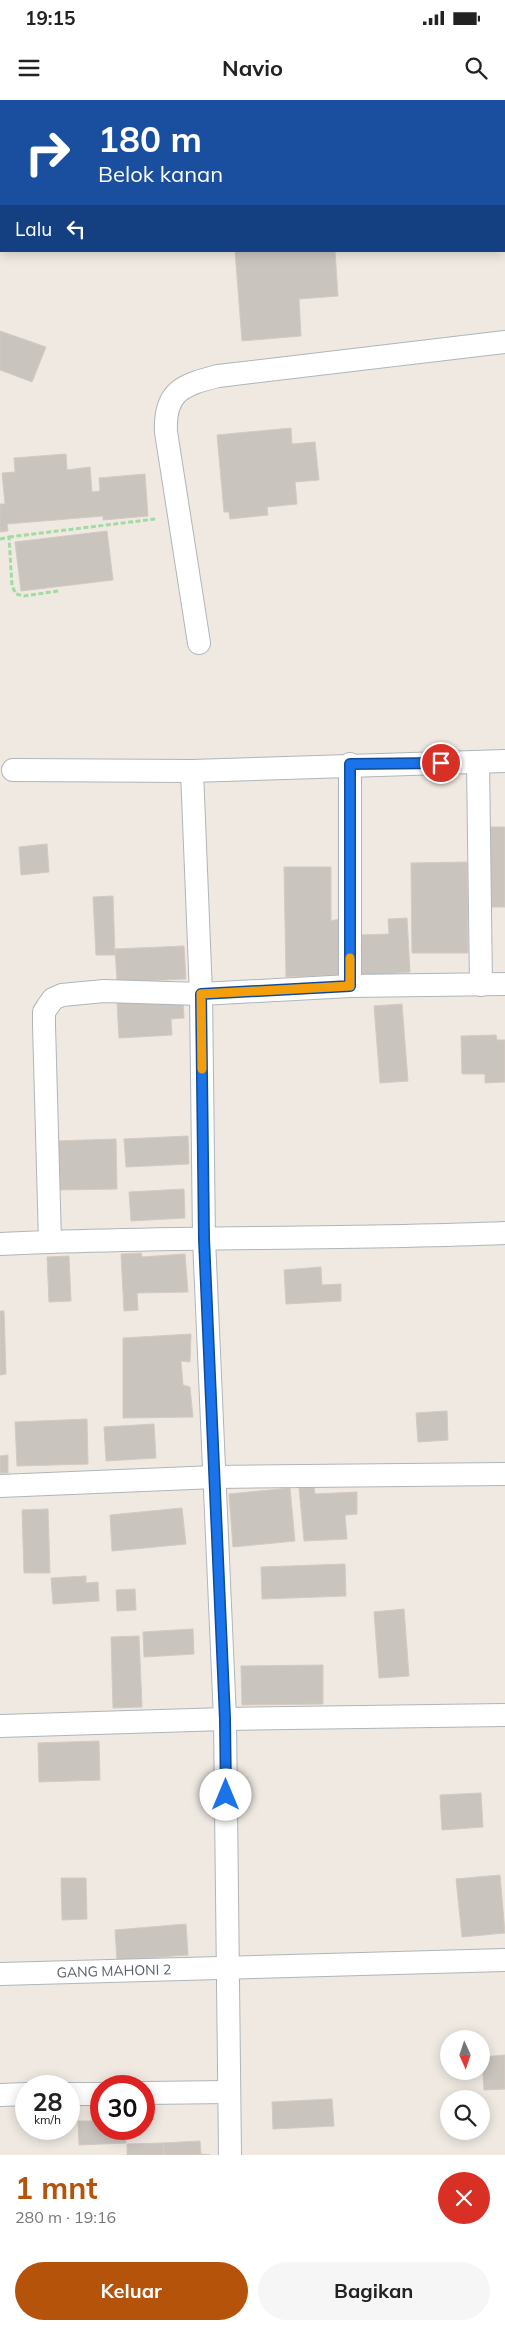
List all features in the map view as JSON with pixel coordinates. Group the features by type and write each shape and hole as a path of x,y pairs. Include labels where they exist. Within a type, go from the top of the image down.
{"street":[{"path":"200,643 166,420 168,406 174,394 184,386 218,376 505,342"},
{"path":"12,770 192,771 505,760"},
{"path":"478,762 481,985"},
{"path":"350,764 350,986"},
{"path":"192,771 201,994 204,1239 225,1719 230,2155"},
{"path":"50,1242 44,1012 53,999 62,995 104,991 201,994 350,986 505,984"},
{"path":"0,1244 204,1239 386,1238 505,1233"},
{"path":"0,1486 215,1477 505,1474"},
{"path":"0,1726 225,1719 505,1715"},
{"name":"GANG MAHONI 2","path":"0,1974 505,1960"},
{"path":"155,2093 230,2092"},
{"path":"0,2095 15,2094"}],"path":[{"path":"0,539 180,516"},
{"path":"9,537 12,586 16,594 24,596 58,591"}],"building":[{"path":"235,252 335,252 338,296 299,299 301,336 242,341"},
{"path":"0,331 46,347 32,382 0,370"},
{"path":"291,428 292,444 315,442 319,480 295,482 297,504 267,507 268,515 230,519 229,512 224,512 217,435"},
{"path":"66,454 67,470 90,467 92,492 100,491 99,478 145,474 148,516 103,520 103,516 7,524 8,531 0,532 0,504 5,504 2,473 15,472 14,458"},
{"path":"107,531 113,580 21,591 15,542"},
{"path":"488,827 505,827 505,907 489,907"},
{"path":"47,844 49,872 21,875 19,847"},
{"path":"467,862 468,953 412,953 411,863"},
{"path":"284,867 331,867 331,921 339,919 340,975 286,977"},
{"path":"113,896 115,955 96,955 93,897"},
{"path":"407,918 410,972 360,976 358,935 389,934 388,919"},
{"path":"184,946 186,979 117,982 115,949"},
{"path":"183,999 184,1018 171,1019 172,1035 119,1038 117,1003"},
{"path":"402,1004 408,1081 380,1083 374,1006"},
{"path":"496,1035 497,1040 505,1040 505,1082 485,1083 485,1074 462,1074 461,1036"},
{"path":"188,1136 189,1164 126,1167 124,1139"},
{"path":"116,1139 117,1189 57,1190 57,1141"},
{"path":"184,1189 185,1218 131,1221 129,1192"},
{"path":"141,1253 142,1257 185,1254 188,1292 137,1293 138,1310 124,1311 121,1254"},
{"path":"69,1256 71,1301 49,1302 47,1257"},
{"path":"321,1267 322,1285 341,1284 341,1301 286,1304 284,1270"},
{"path":"0,1311 4,1311 6,1374 0,1375"},
{"path":"191,1334 190,1362 181,1361 183,1385 190,1387 193,1417 123,1418 123,1338"},
{"path":"447,1411 448,1440 418,1442 416,1413"},
{"path":"87,1419 88,1464 17,1466 15,1422"},
{"path":"154,1424 156,1458 106,1461 104,1427"},
{"path":"8,1455 8,1473 0,1473 0,1456"},
{"path":"314,1487 315,1494 357,1492 357,1514 345,1515 347,1539 304,1541 299,1488"},
{"path":"290,1488 295,1541 233,1547 229,1494"},
{"path":"182,1508 186,1544 112,1551 110,1515"},
{"path":"48,1509 50,1573 24,1573 22,1510"},
{"path":"345,1564 346,1596 262,1599 261,1567"},
{"path":"86,1576 86,1583 98,1582 99,1601 53,1604 51,1578"},
{"path":"135,1589 136,1610 117,1611 116,1590"},
{"path":"404,1609 409,1676 379,1678 374,1612"},
{"path":"193,1629 194,1654 144,1657 143,1632"},
{"path":"139,1636 142,1707 113,1708 111,1637"},
{"path":"323,1665 323,1704 242,1705 241,1666"},
{"path":"99,1741 100,1780 39,1782 38,1743"},
{"path":"481,1793 483,1827 442,1830 440,1795"},
{"path":"500,1875 505,1933 462,1937 456,1879"},
{"path":"61,1878 86,1878 87,1919 62,1920"},
{"path":"186,1924 188,1955 117,1960 115,1930"},
{"path":"505,2055 505,2089 484,2090 483,2080 490,2080 490,2056"},
{"path":"332,2099 334,2126 273,2129 272,2102"},
{"path":"80,2121 90,2121 90,2140 126,2140 126,2143 79,2145"},
{"path":"200,2141 201,2154 210,2155 164,2155 163,2143"},
{"path":"163,2143 164,2155 127,2155 127,2144"}],"slow traffic":[{"path":"202,1069 201,994 350,986 350,958"}],"route":[{"path":"226,1795 225,1719 204,1239 201,994 350,986 350,764 441,763"}]}
